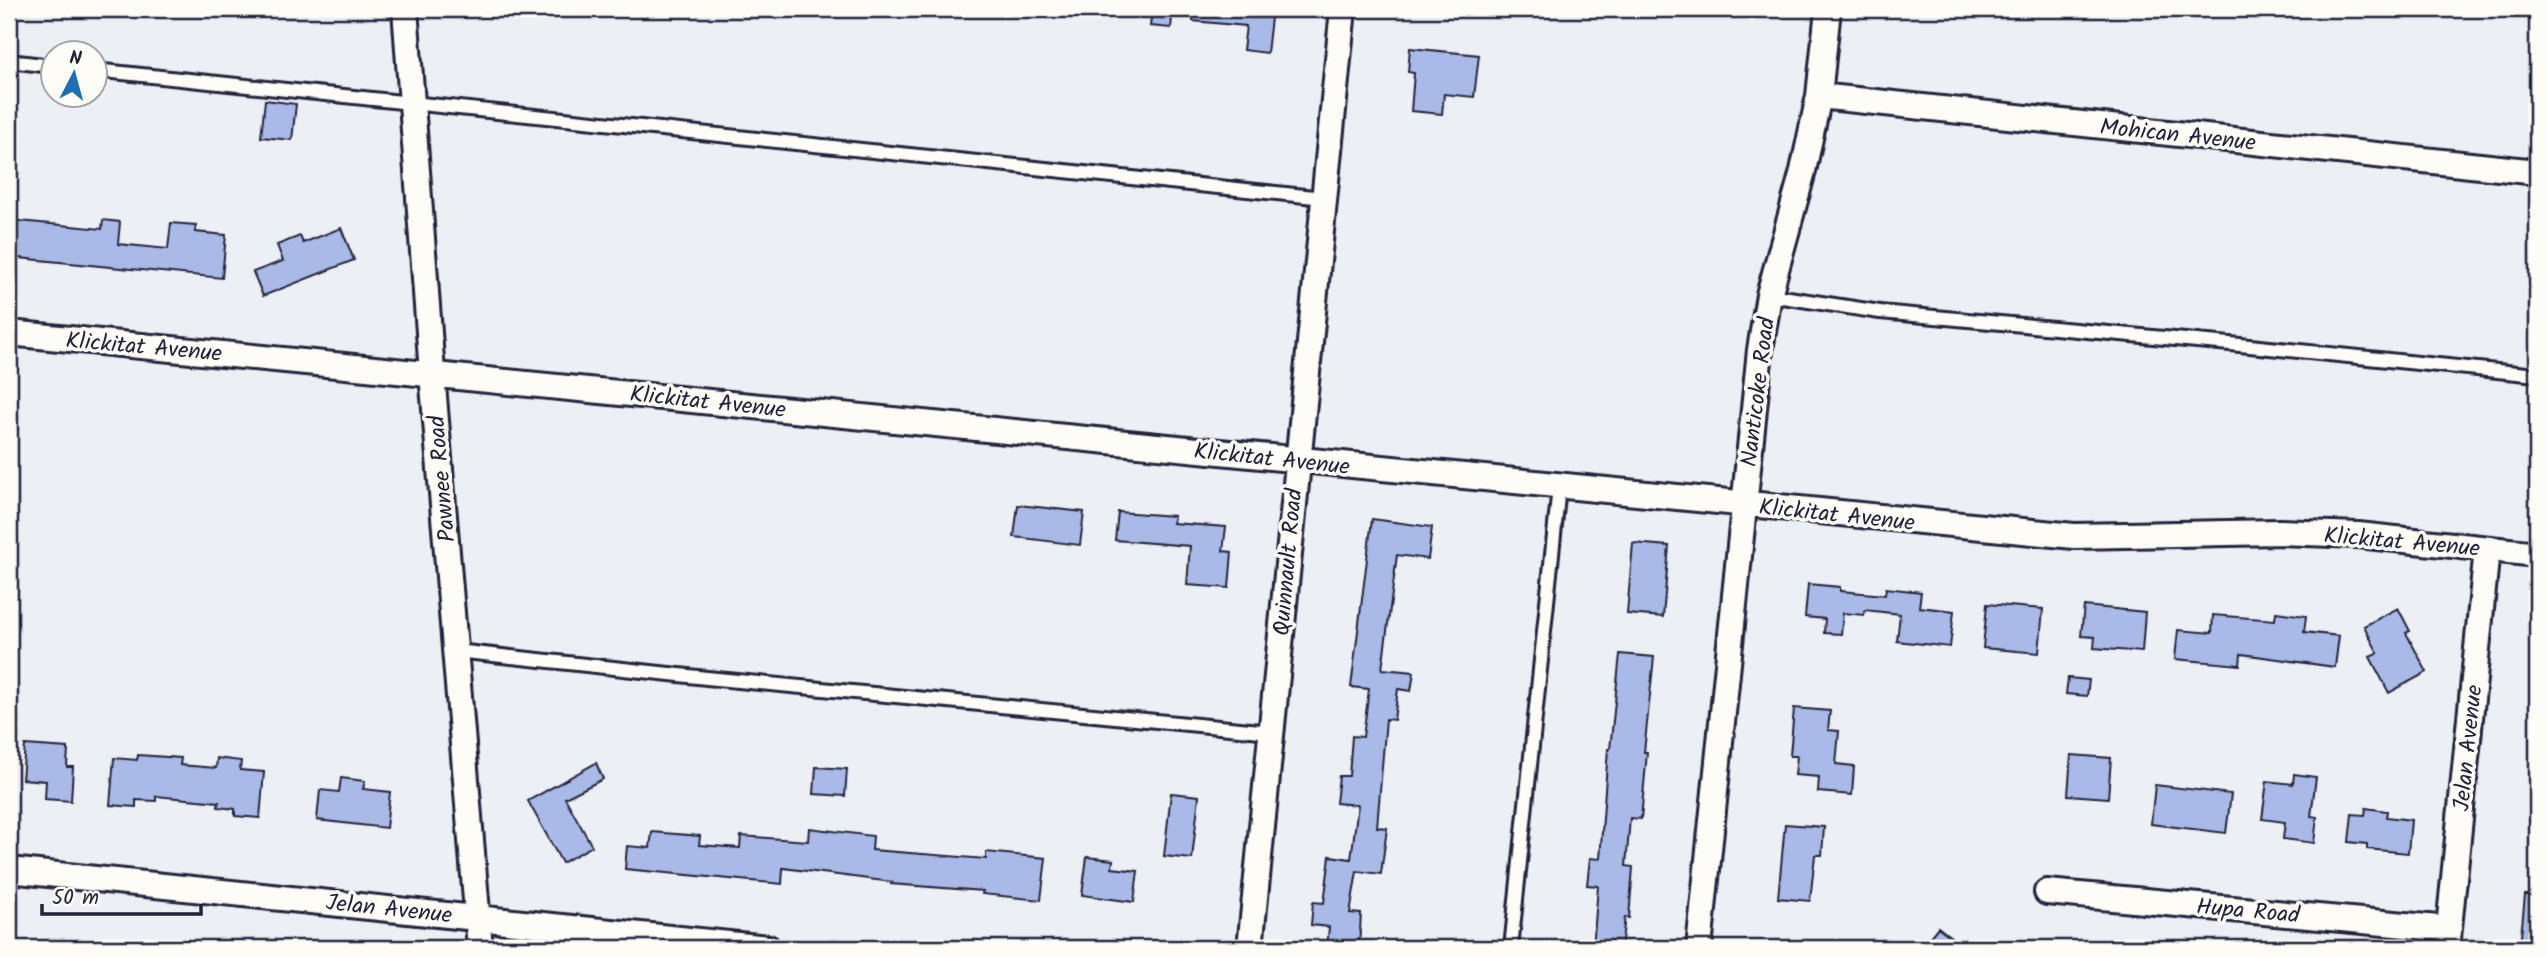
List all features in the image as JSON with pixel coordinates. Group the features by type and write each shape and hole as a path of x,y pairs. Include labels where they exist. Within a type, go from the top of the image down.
{"street":[{"name":"Pawnee Road","path":"405,9 480,948"},
{"name":"Quinnault Road","path":"1250,948 1343,9"},
{"name":"Nanticoke Road","path":"1699,948 1760,350 1769,295 1803,171 1819,96 1828,9"},
{"name":"Mohican Avenue","path":"1819,96 2537,172"},
{"name":"Klickitat Avenue","path":"9,333 2074,536 2280,532 2358,535 2537,554"},
{"name":"Jelan Avenue","path":"2448,938 2487,549"},
{"name":"Jelan Avenue","path":"9,870 768,948"},
{"name":"Hupa Road","path":"2048,892 2448,938"}],"lane":[{"path":"9,61 38,64"},
{"path":"108,71 1324,198"},
{"path":"1769,295 1880,312 2537,375"},
{"path":"1511,948 1559,487"},
{"path":"456,651 1271,732"}],"building":[{"path":"1152,9 1173,9 1171,28 1150,26"},
{"path":"1193,9 1272,9 1267,53 1243,50 1246,26 1193,21"},
{"path":"1410,48 1479,55 1474,97 1444,94 1442,114 1411,111 1414,73 1408,72"},
{"path":"265,100 296,104 292,140 261,137"},
{"path":"9,220 102,229 103,220 120,222 118,244 168,249 171,223 196,225 195,232 226,235 222,278 9,257"},
{"path":"341,228 354,260 263,296 253,272 283,261 277,245 300,236 303,243"},
{"path":"1018,505 1084,512 1080,545 1014,537"},
{"path":"1118,512 1174,516 1173,523 1226,527 1223,551 1232,552 1229,588 1187,585 1190,546 1115,540"},
{"path":"1372,519 1432,527 1428,559 1397,555 1382,669 1414,672 1411,691 1398,689 1394,720 1386,719 1377,827 1387,828 1381,874 1357,871 1350,913 1361,914 1359,948 1327,948 1329,927 1311,925 1313,902 1324,903 1330,856 1351,859 1358,805 1336,803 1339,776 1349,776 1352,736 1363,737 1369,689 1351,687"},
{"path":"1633,543 1669,546 1663,617 1627,614"},
{"path":"1808,584 1840,587 1840,591 1885,595 1886,588 1921,592 1919,607 1954,611 1950,647 1897,641 1900,614 1865,610 1864,615 1843,613 1841,634 1824,633 1825,619 1805,617"},
{"path":"1987,604 2043,609 2039,653 1983,648"},
{"path":"2084,606 2145,612 2142,652 2094,648 2095,637 2081,636"},
{"path":"2398,608 2410,631 2406,633 2427,672 2389,693 2370,657 2378,653 2364,626"},
{"path":"2276,612 2306,616 2304,632 2339,636 2335,667 2241,654 2240,665 2175,659 2178,630 2212,633 2213,615 2275,620"},
{"path":"1620,654 1654,657 1644,752 1647,752 1641,819 1630,818 1626,866 1633,867 1629,918 1625,917 1621,948 1593,948 1598,886 1587,885 1590,858 1600,859 1608,749"},
{"path":"2068,678 2089,680 2087,696 2066,694"},
{"path":"1794,708 1830,711 1828,730 1839,731 1836,764 1854,766 1852,795 1818,792 1819,777 1795,775 1797,756 1790,756"},
{"path":"25,745 68,748 67,767 73,767 71,801 45,799 46,781 22,779"},
{"path":"138,755 181,758 180,765 216,768 217,758 241,761 240,770 264,772 260,818 235,816 235,809 218,807 219,802 156,796 156,801 136,800 136,807 110,805 114,758 137,760"},
{"path":"2071,755 2111,758 2108,798 2068,795"},
{"path":"596,763 603,779 565,798 592,846 562,863 528,801"},
{"path":"816,767 847,769 845,796 814,794"},
{"path":"2294,774 2316,777 2311,816 2317,817 2314,843 2283,839 2285,822 2262,819 2267,781 2293,784"},
{"path":"341,778 365,781 363,789 390,792 386,828 317,820 320,790 339,792"},
{"path":"2155,785 2231,794 2226,833 2151,824"},
{"path":"1171,793 1199,796 1192,859 1164,856"},
{"path":"2366,808 2387,811 2386,817 2411,820 2408,853 2367,849 2367,844 2349,842 2352,814 2365,815"},
{"path":"1785,824 1824,827 1822,855 1815,855 1810,901 1778,898"},
{"path":"809,828 873,836 872,850 986,859 986,852 1046,858 1041,900 982,894 983,891 891,884 892,882 783,868 782,884 625,869 627,846 650,848 652,832 700,836 699,845 740,848 741,836 808,841"},
{"path":"1087,857 1113,860 1112,868 1138,871 1134,902 1082,895"},
{"path":"2525,895 2537,895 2537,948 2520,947"},
{"path":"1938,927 1965,948 1921,948"}]}
